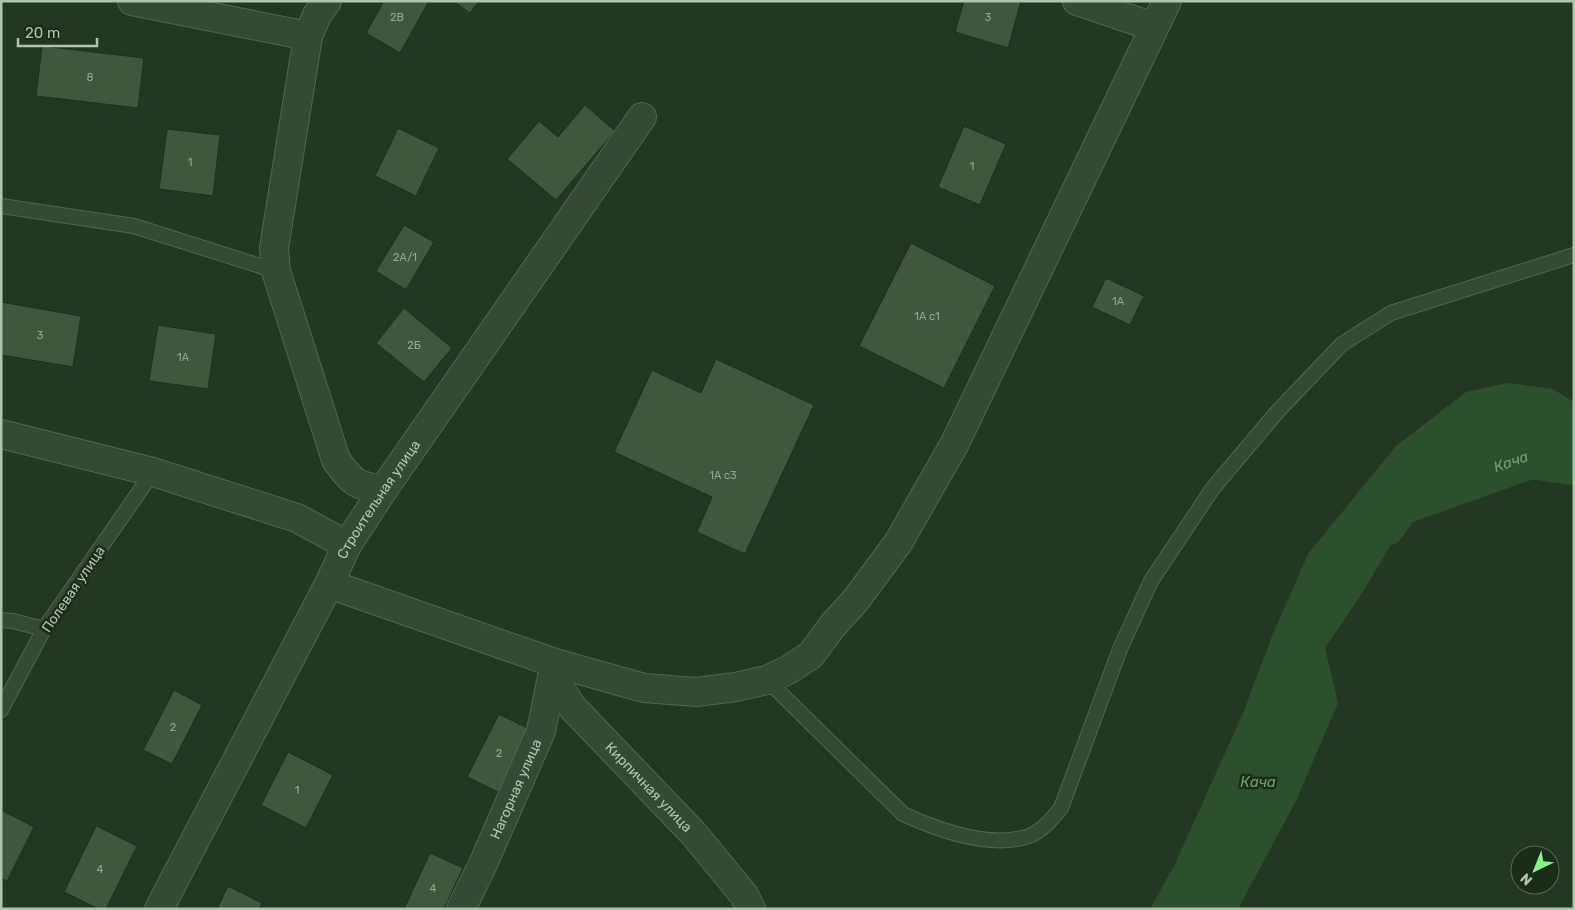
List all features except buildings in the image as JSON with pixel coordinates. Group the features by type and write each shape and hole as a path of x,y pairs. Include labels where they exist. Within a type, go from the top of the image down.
{"street":[{"path":"132,1 308,36"},
{"path":"327,1 317,15 308,36 274,248 276,271 336,460 347,475 360,486 383,490"},
{"path":"1077,1 1154,27"},
{"path":"329,584 555,663 644,688 696,692 736,687 767,680 788,670 810,655 855,601 898,543 955,443 1167,1"},
{"name":"Строительная улица","path":"159,909 329,584 347,545 383,490 642,117"},
{"path":"1,434 153,472 297,518 347,545"},
{"name":"Нагорная улица","path":"461,909 483,864 541,730 555,663"},
{"name":"Кирпичная улица","path":"555,663 559,687 573,708 693,833 744,895 751,909"}],"lane":[{"path":"1,206 134,226 276,271"},
{"path":"767,680 903,814 926,824 978,838 1010,840 1030,836 1049,823 1061,808 1120,649 1151,580 1213,488 1278,411 1342,344 1391,313 1574,255"},
{"name":"Полевая улица","path":"1,710 44,629 153,472"},
{"path":"1,620 44,629"}],"water":[{"name":"Кача","path":"1508,383 1553,389 1574,402 1574,442 1520,440 1462,465 1407,513 1388,550 1359,598 1325,648 1338,703 1296,801 1238,909 1150,909 1175,864 1243,713 1272,636 1308,554 1396,446 1466,392"}],"waterway":[{"name":"Кача","path":"1383,523 1397,502 1530,455 1574,461"}]}
